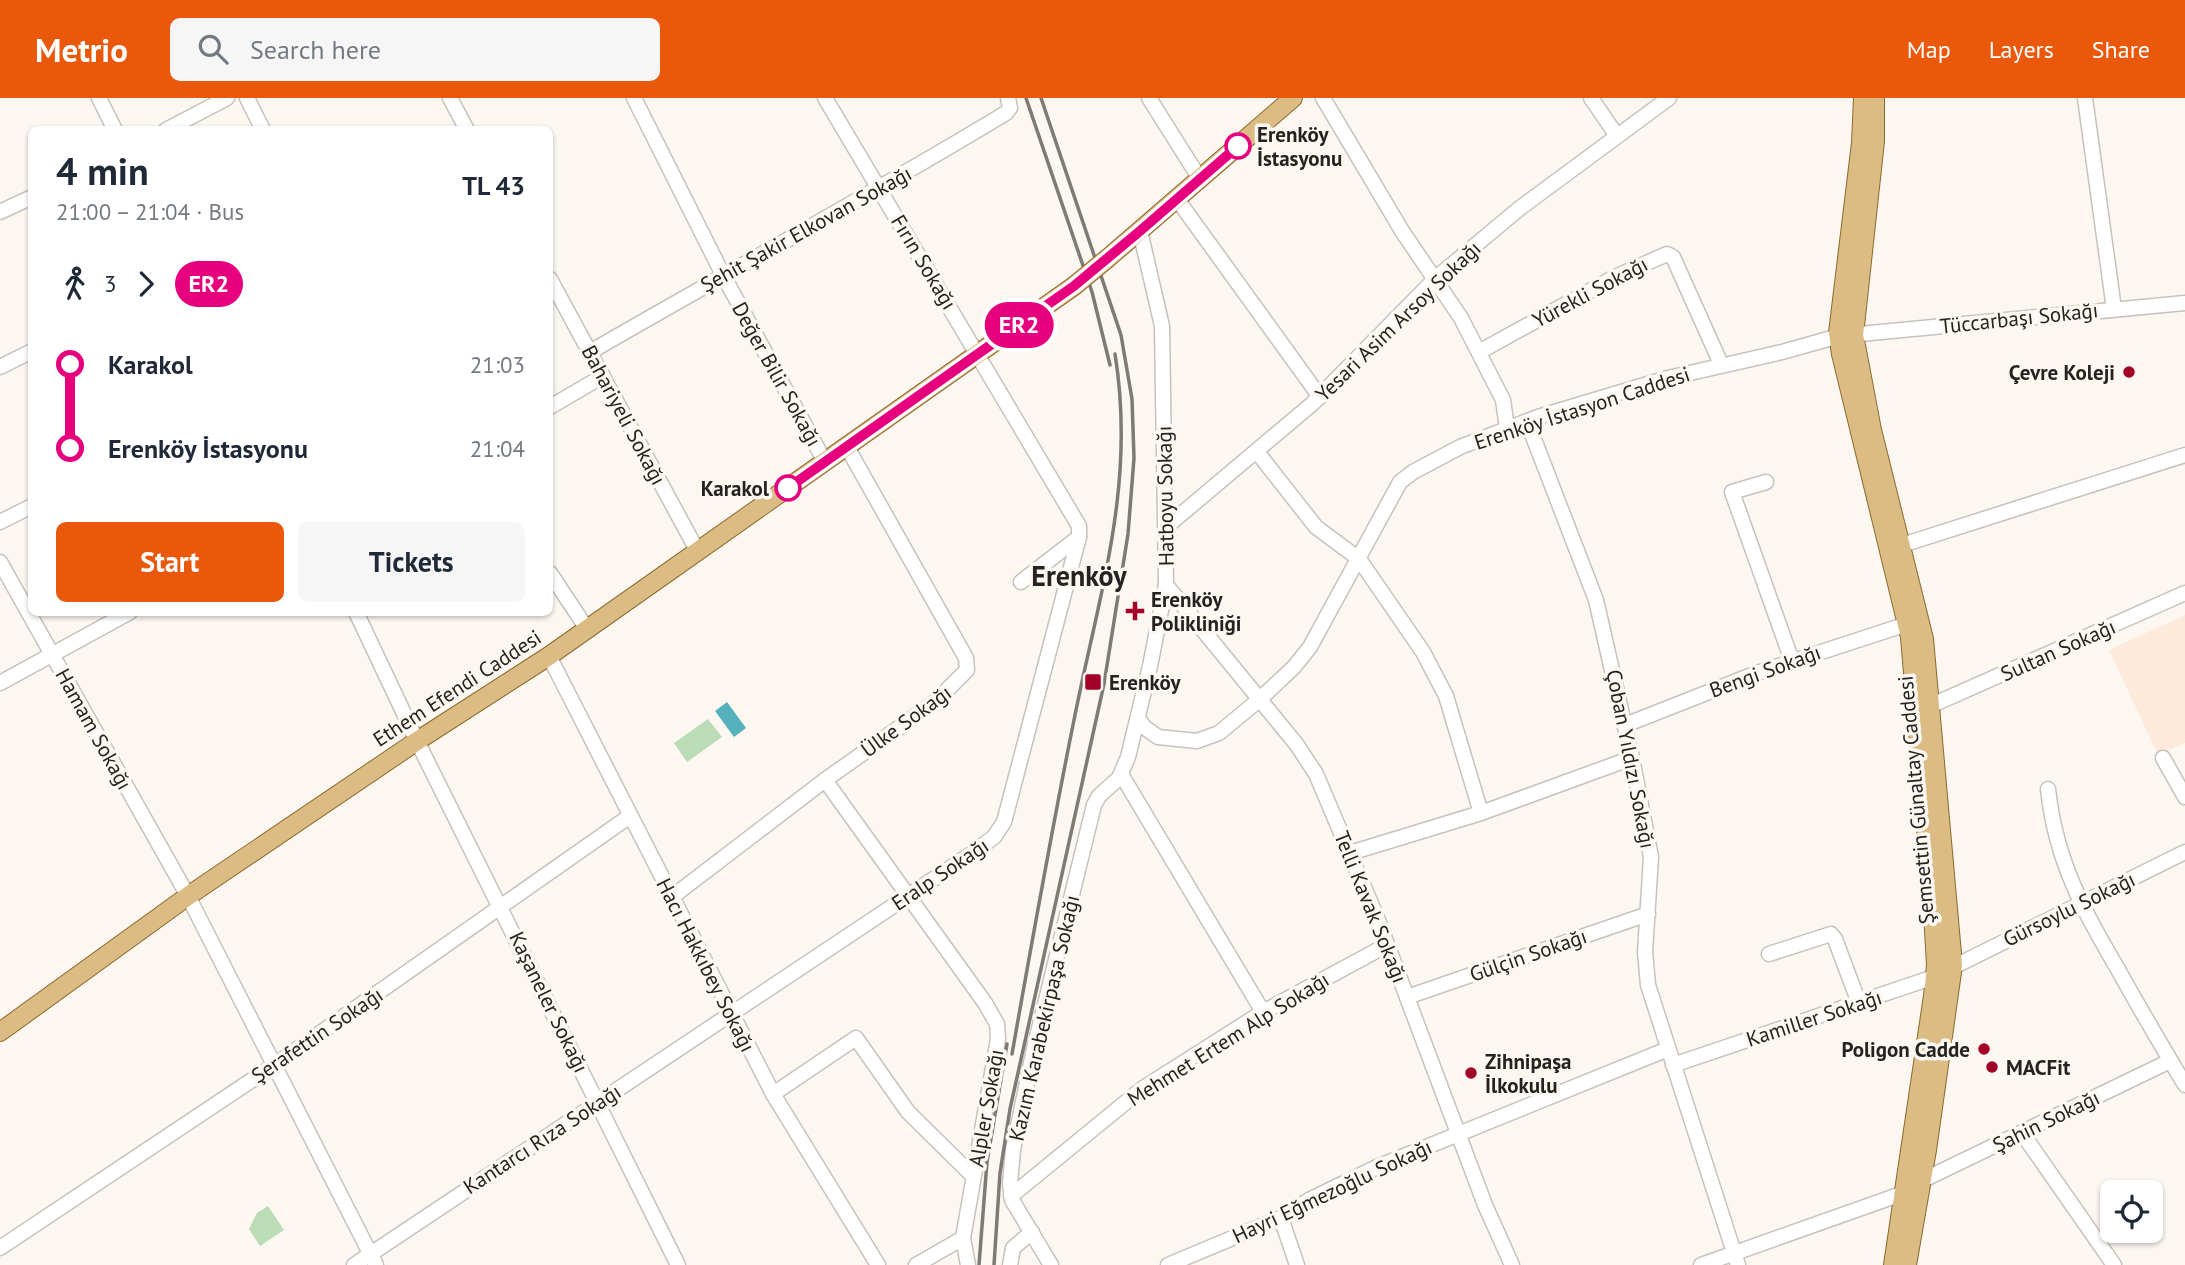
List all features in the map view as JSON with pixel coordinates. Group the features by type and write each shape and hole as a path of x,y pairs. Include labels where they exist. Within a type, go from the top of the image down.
{"main road":[{"path":"1140,231 1293,98"},
{"name":"Şemsettin Günaltay Caddesi","path":"1863,98 1862,136 1839,319 1846,335 1872,430 1922,631 1954,967 1907,1265"},
{"name":"Şemsettin Günaltay Caddesi","path":"1875,98 1875,141 1846,335 1857,419 1907,624 1922,768 1935,976 1893,1265"},
{"name":"Ethem Efendi Caddesi","path":"0,1032 188,896 417,741 549,656 698,552 1074,286 1140,231"}],"street":[{"path":"99,98 113,126"},
{"path":"174,126 227,98"},
{"path":"247,98 261,126"},
{"path":"450,98 465,126"},
{"name":"Değer Bilir Sokağı","path":"634,98 723,275 825,462"},
{"name":"Fırın Sokağı","path":"825,98 1076,519 1080,528 1079,537"},
{"name":"Şehit Şakir Elkovan Sokağı","path":"590,352 880,189 1006,113 1010,108 1008,98"},
{"path":"1149,98 1200,179"},
{"path":"1323,98 1402,231 1461,318 1503,400 1507,428"},
{"path":"1591,98 1617,136"},
{"name":"Yesari Asim Arsoy Sokağı","path":"1166,527 1320,397 1436,278 1520,208 1669,98"},
{"path":"2085,98 2114,309"},
{"path":"0,212 28,199"},
{"path":"1177,199 1320,397"},
{"name":"Hatboyu Sokağı","path":"1121,774 1131,748 1166,585 1162,326 1140,231"},
{"name":"Yürekli Sokağı","path":"1479,352 1615,277 1667,254 1673,257 1721,364"},
{"name":"Bahariyeli Sokağı","path":"553,284 698,552"},
{"name":"Tüccarbaşı Sokağı","path":"1846,335 2185,303"},
{"name":"Erenköy İstasyon Caddesi","path":"1162,738 1191,741 1209,738 1225,729 1306,653 1403,478 1460,447 1527,421 1721,364 1846,335"},
{"path":"0,367 28,353"},
{"path":"553,405 603,376"},
{"path":"1503,400 1527,421"},
{"name":"Çoban Yıldızı Sokağı","path":"1527,421 1596,600 1650,849 1645,952 1647,981 1736,1259"},
{"name":"Ülke Sokağı","path":"672,897 825,780 934,704 962,677 968,665 847,447"},
{"path":"1257,452 1316,527 1359,559 1423,652 1446,696 1481,813"},
{"path":"1902,545 2185,455"},
{"path":"1766,482 1732,492 1792,661"},
{"path":"0,522 28,508"},
{"path":"1021,582 1079,537"},
{"name":"Eralp Sokağı","path":"731,1015 986,843 1001,829 1079,537"},
{"name":"Hamam Sokağı","path":"0,562 28,612"},
{"path":"553,578 587,629"},
{"name":"Telli Kavak Sokağı","path":"1166,585 1297,745 1313,769 1387,945 1492,1224 1512,1265"},
{"name":"Sultan Sokağı","path":"1930,706 2185,593"},
{"name":"Hamam Sokağı","path":"31,616 188,896 276,1064 373,1260"},
{"path":"0,683 123,616"},
{"name":"Kaşaneler Sokağı","path":"358,616 417,741 678,1265"},
{"name":"Bengi Sokağı","path":"1625,725 1728,683 1907,624"},
{"name":"Hacı Hakkıbey Sokağı","path":"549,656 773,1094 878,1265"},
{"path":"1138,718 1146,730 1162,738"},
{"path":"1131,748 1143,739 1162,738"},
{"path":"1350,853 1481,813 1632,758"},
{"path":"2163,758 2185,797"},
{"path":"1121,774 1263,1012"},
{"name":"Kazım Karabekirpaşa Sokağı","path":"1011,1196 1016,1134 1034,1049 1094,805 1099,796 1121,774"},
{"name":"Alpler Sokağı","path":"825,780 989,1008 998,1030 963,1238 968,1265"},
{"path":"2048,789 2050,814 2060,855 2080,903 2185,1086"},
{"name":"Şerafettin Sokağı","path":"0,1248 276,1064 630,816"},
{"name":"Gürsoylu Sokağı","path":"1954,967 2185,852"},
{"name":"Gülçin Sokağı","path":"1407,997 1648,914"},
{"path":"1769,954 1832,934 1859,1003"},
{"name":"Mehmet Ertem Alp Sokağı","path":"1011,1196 1132,1096 1263,1012 1387,945"},
{"name":"Kamiller Sokağı","path":"1673,1065 1859,1003 1954,967"},
{"name":"Kantarcı Rıza Sokağı","path":"354,1265 373,1260 598,1102 731,1015"},
{"path":"773,1094 856,1038 908,1112 973,1176"},
{"name":"Hayri Eğmezoğlu Sokağı","path":"1168,1265 1281,1218 1349,1179 1668,1049"},
{"name":"Şahin Sokağı","path":"1921,1181 2170,1061"},
{"path":"2022,1133 2114,1265"},
{"path":"1701,1265 1736,1259 1904,1193 1914,1197 1916,1209"},
{"path":"1011,1196 1051,1265"},
{"path":"1281,1218 1297,1265"},
{"path":"1010,1265 1013,1248 1032,1232"},
{"path":"916,1265 963,1238"}],"shaded area":[{"path":"2185,615 2185,743 2158,755 2109,650"}],"green space":[{"path":"708,719 722,737 687,762 674,743"},
{"path":"268,1206 284,1230 260,1246 249,1229 257,1213"}],"water":[{"path":"727,702 746,728 734,737 715,711"}],"railway":[{"path":"1026,98 1092,292 1110,365"},
{"path":"994,1265 1000,1173 1010,1109 1104,684 1128,534 1134,458 1132,399 1121,335 1041,98"},
{"path":"1012,1054 1058,800 1112,536 1121,447 1115,354"},
{"path":"979,1265 987,1162 1007,1044"}],"bus line":[{"name":"ER2","path":"788,488 1074,286 1238,146"}],"place":[{"name":"Erenköy İstasyonu","path":"1238,146"},
{"name":"Çevre Koleji","path":"2129,372"},
{"name":"Karakol","path":"788,488"},
{"name":"Erenköy Polikliniği","path":"1135,611"},
{"name":"Erenköy","path":"1093,682"},
{"name":"Poligon Cadde","path":"1984,1049"},
{"name":"MACFit","path":"1992,1067"},
{"name":"Zihnipaşa İlkokulu","path":"1471,1073"}],"district":[{"name":"Erenköy","path":"1079,575"}]}
